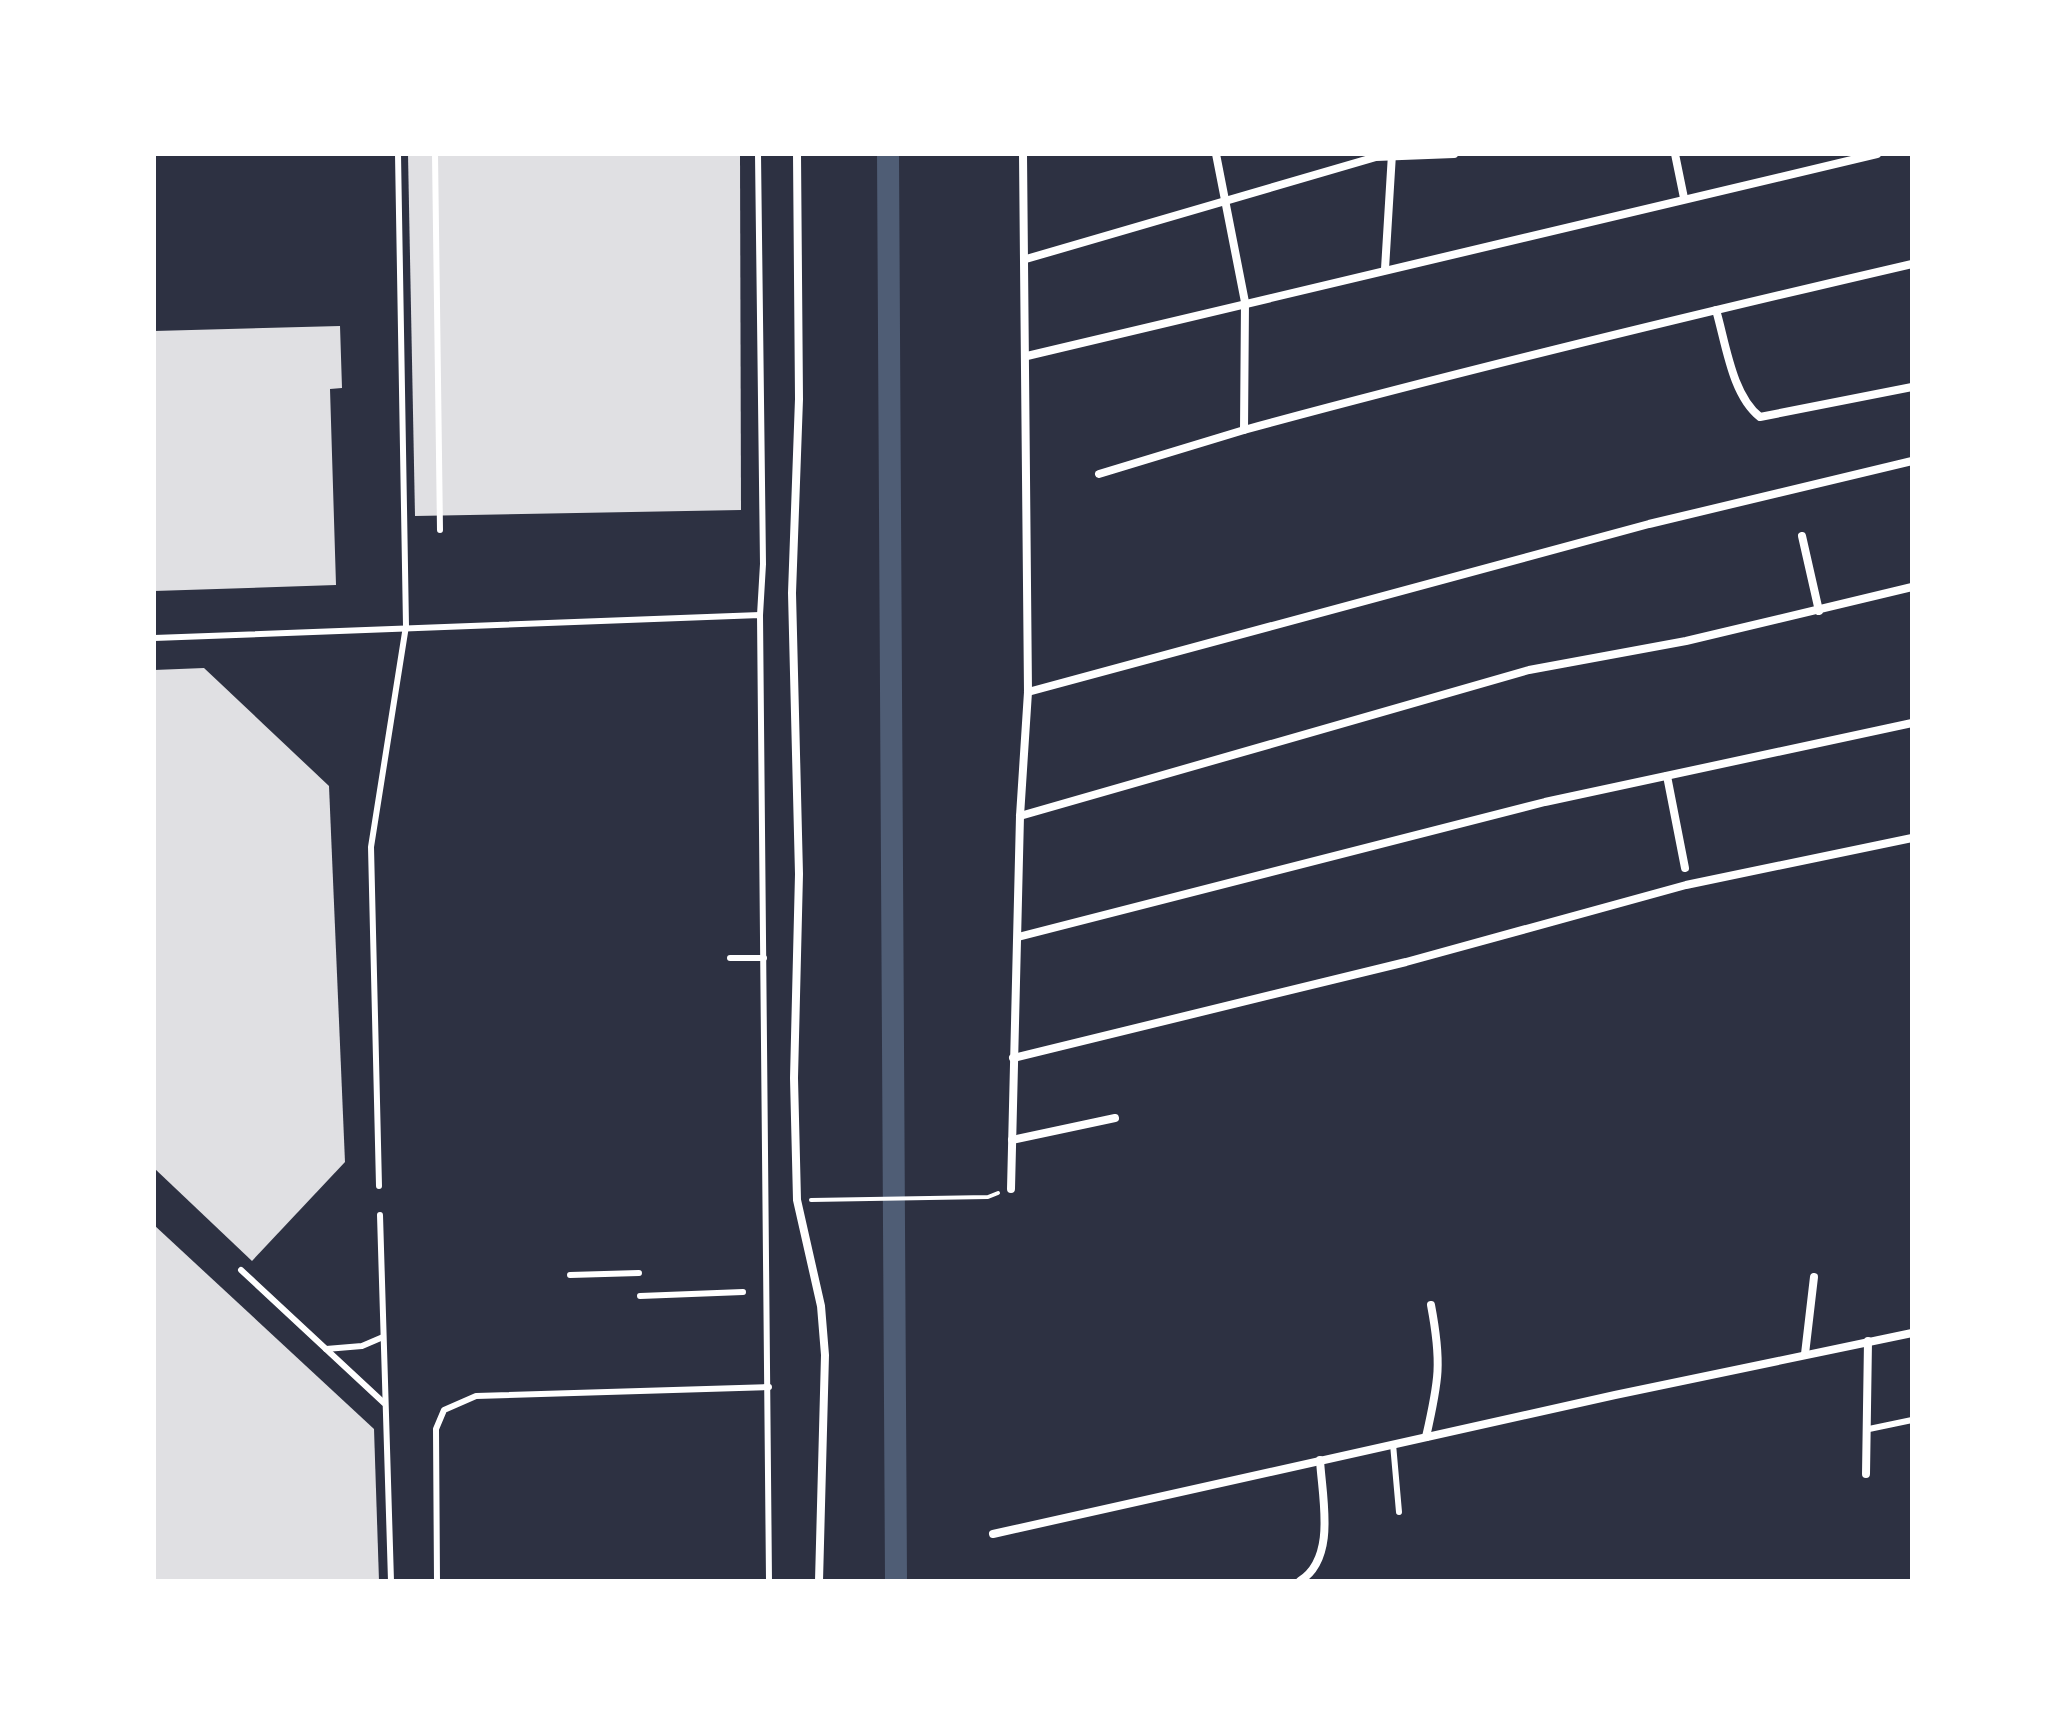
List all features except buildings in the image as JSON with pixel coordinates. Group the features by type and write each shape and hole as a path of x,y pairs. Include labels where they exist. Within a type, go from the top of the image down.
{"street":[{"path":"797,154 799,399 792,593 799,874 794,1078 797,1200 821,1306 825,1355 819,1581"},
{"path":"1011,1189 1020,816 1028,692 1023,154"},
{"path":"1216,154 1245,302 1244,430"},
{"path":"1026,259 1392,154 1454,154"},
{"path":"1385,269 1392,154"},
{"path":"1675,154 1684,198"},
{"path":"1027,356 1877,154"},
{"path":"1099,474 1244,430 1630,328 1912,264"},
{"path":"1716,310 1739,387 1748,408 1760,417 1912,387"},
{"path":"1028,692 1649,524 1912,461"},
{"path":"1802,536 1819,611"},
{"path":"1020,816 1529,670 1686,641 1912,587"},
{"path":"1018,937 1545,802 1912,723"},
{"path":"1667,776 1685,868"},
{"path":"1013,1058 1406,962 1686,885 1912,838"},
{"path":"1012,1140 1115,1118"},
{"path":"1805,1354 1814,1277"},
{"path":"1426,1437 1440,1364 1431,1305"},
{"path":"993,1534 1393,1444 1912,1333"},
{"path":"1866,1474 1868,1341"},
{"path":"1300,1581 1318,1564 1324,1543 1320,1460"}],"lane":[{"path":"379,1186 371,847 406,626 398,154"},
{"path":"435,154 440,530"},
{"path":"758,154 769,1581"},
{"path":"154,638 406,626 760,615"},
{"path":"730,958 764,958"},
{"path":"380,1215 391,1581"},
{"path":"241,1270 384,1403"},
{"path":"570,1275 639,1273"},
{"path":"640,1296 743,1292"},
{"path":"326,1349 362,1346 383,1337"},
{"path":"437,1581 436,1429 444,1410 476,1396 769,1387"},
{"path":"1869,1429 1912,1420"},
{"path":"1393,1444 1399,1512"}],"path":[{"path":"819,1201 988,1197"}],"waterway":[{"path":"888,154 896,1581"}]}
